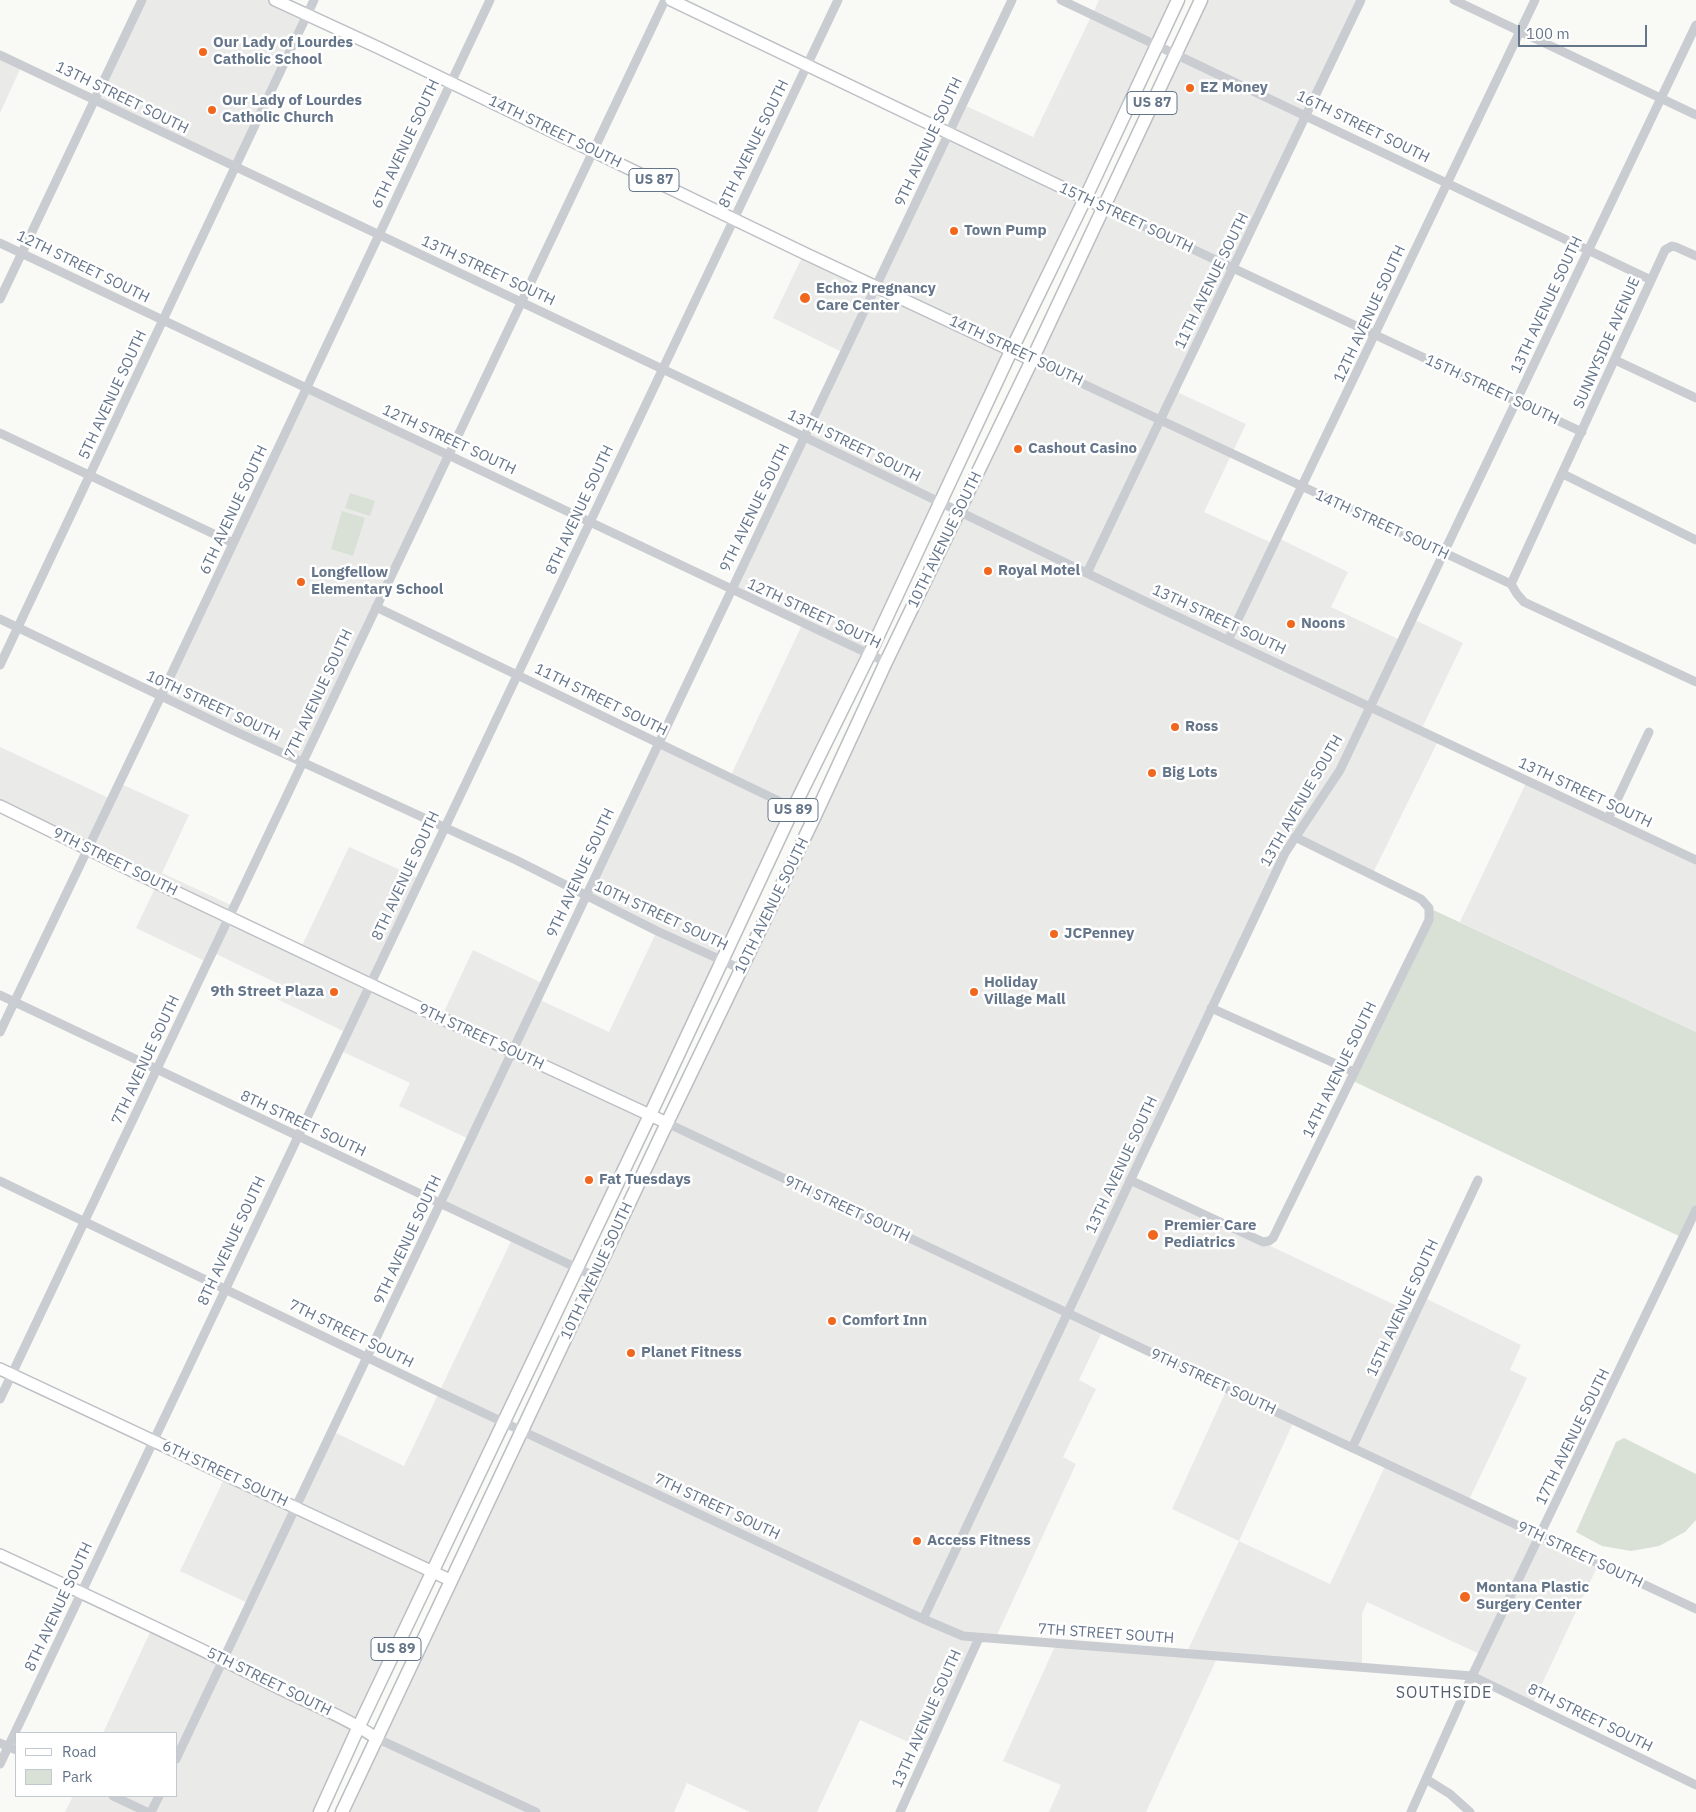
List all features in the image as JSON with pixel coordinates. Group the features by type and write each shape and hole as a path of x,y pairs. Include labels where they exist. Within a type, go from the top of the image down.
{"highway":[{"name":"10TH AVENUE SOUTH","path":"320,1812 793,809 868,655 1178,0"},
{"name":"10TH AVENUE SOUTH","path":"342,1812 594,1276 1032,360 1201,0"}],"main road":[{"name":"14TH STREET SOUTH","path":"275,0 378,47 733,219 1032,360"},
{"name":"15TH STREET SOUTH","path":"671,0 1103,207"},
{"name":"9TH STREET SOUTH","path":"0,806 512,1052 667,1123"},
{"name":"6TH STREET SOUTH","path":"0,1368 450,1580"},
{"name":"5TH STREET SOUTH","path":"0,1555 224,1660 359,1726 376,1738"}],"street":[{"path":"0,299 142,0"},
{"name":"5TH AVENUE SOUTH","path":"0,665 314,0"},
{"name":"6TH AVENUE SOUTH","path":"0,1032 234,543 490,0"},
{"name":"7TH AVENUE SOUTH","path":"0,1400 447,455 665,0"},
{"name":"8TH AVENUE SOUTH","path":"0,1764 516,674 838,0"},
{"name":"9TH AVENUE SOUTH","path":"178,1755 1012,0"},
{"name":"16TH STREET SOUTH","path":"1061,0 1652,280"},
{"name":"11TH AVENUE SOUTH","path":"1087,573 1362,0"},
{"path":"1454,0 1696,115"},
{"name":"12TH AVENUE SOUTH","path":"1228,640 1535,0"},
{"name":"13TH AVENUE SOUTH","path":"923,1620 1285,852 1340,770 1696,26"},
{"name":"13TH STREET SOUTH","path":"0,55 662,369 958,512 1696,860"},
{"name":"15TH STREET SOUTH","path":"1103,207 1582,432"},
{"name":"12TH STREET SOUTH","path":"0,243 886,662"},
{"name":"SUNNYSIDE AVENUE","path":"1511,584 1666,250 1672,246 1696,256"},
{"name":"14TH STREET SOUTH","path":"1032,360 1511,584 1524,602 1696,682"},
{"path":"1615,360 1696,398"},
{"path":"0,433 234,543"},
{"path":"1563,474 1696,540"},
{"name":"11TH STREET SOUTH","path":"376,607 814,818"},
{"name":"10TH STREET SOUTH","path":"0,619 302,763 516,860 585,896 741,969"},
{"path":"1608,819 1649,732"},
{"name":"14TH AVENUE SOUTH","path":"1130,1180 1263,1242 1269,1242 1274,1238 1428,920 1429,908 1421,899 1295,837"},
{"name":"8TH STREET SOUTH","path":"0,995 594,1276"},
{"path":"1212,1008 1354,1072"},
{"name":"9TH STREET SOUTH","path":"667,1123 1696,1609"},
{"name":"15TH AVENUE SOUTH","path":"1352,1448 1478,1180"},
{"name":"7TH STREET SOUTH","path":"0,1181 923,1620 963,1636 1472,1676"},
{"name":"17TH AVENUE SOUTH","path":"1411,1812 1472,1676 1696,1210"},
{"name":"13TH AVENUE SOUTH","path":"900,1812 979,1638"},
{"name":"8TH STREET SOUTH","path":"1472,1676 1696,1785"},
{"name":"5TH STREET SOUTH","path":"376,1738 536,1812"},
{"path":"1426,1779 1450,1794 1468,1811"},
{"path":"115,1797 149,1812 158,1797"}],"shaded area":[{"name":"Our Lady of Lourdes Catholic School","path":"142,0 275,0 306,15 234,167 94,100"},
{"path":"1099,0 1178,0 320,1812 65,1812 72,1797 178,1797 178,1732 103,1732 153,1626 225,1657 250,1604 180,1571 226,1475 296,1508 332,1431 404,1466 513,1237 441,1203 471,1140 399,1106 410,1083 339,1050 347,1033 277,999 283,986 212,952 207,962 136,928 157,884 0,807 0,747 111,799 119,783 189,815 162,873 233,906 228,916 300,950 349,847 420,879 370,984 441,1018 473,950 544,984 538,999 609,1032 657,931 585,896 659,742 730,777 802,625 731,590 844,353 773,318 804,253 876,286 962,104 1033,137"},
{"path":"1201,0 1361,0 1175,391 1246,424 1204,512 1274,544 1278,538 1348,572 1331,607 1402,641 1413,619 1463,643 1421,730 1439,739 1372,875 1295,837 1131,1180 1414,1314 1423,1297 1521,1345 1510,1370 1527,1378 1468,1502 1599,1563 1532,1705 1472,1676 1482,1655 1367,1602 1362,1614 1362,1668 1218,1656 1146,1812 1049,1812 1061,1785 1003,1761 1056,1644 1186,1654 1239,1541 1172,1509 1227,1389 1103,1330 1079,1380 1096,1389 1063,1457 1076,1464 995,1639 979,1638 928,1751 860,1720 817,1812 750,1812 687,1783 674,1812 342,1812","holes":["1294,1421 1386,1464 1330,1584 1239,1541"]},
{"path":"0,55 22,65 0,113"},
{"name":"Longfellow Elementary School","path":"306,388 447,455 302,763 161,696"},
{"path":"1527,781 1696,860 1696,1032 1460,922"}],"green space":[{"path":"350,493 375,501 370,516 345,508"},
{"path":"342,511 365,518 353,556 331,549"},
{"path":"1429,908 1696,1032 1696,1210 1683,1238 1351,1080 1429,920"},
{"path":"1624,1438 1696,1474 1696,1520 1685,1532 1659,1546 1631,1551 1602,1546 1576,1532 1616,1442"}],"place":[{"name":"Our Lady of Lourdes Catholic School","path":"203,52"},
{"name":"EZ Money","path":"1190,88"},
{"name":"Our Lady of Lourdes Catholic Church","path":"212,110"},
{"name":"Town Pump","path":"954,231"},
{"name":"Echoz Pregnancy Care Center","path":"805,298"},
{"name":"Cashout Casino","path":"1018,449"},
{"name":"Royal Motel","path":"988,571"},
{"name":"Longfellow Elementary School","path":"301,582"},
{"name":"Noons","path":"1291,624"},
{"name":"Ross","path":"1175,727"},
{"name":"Big Lots","path":"1152,773"},
{"name":"JCPenney","path":"1054,934"},
{"name":"9th Street Plaza","path":"334,992"},
{"name":"Holiday Village Mall","path":"974,992"},
{"name":"Fat Tuesdays","path":"589,1180"},
{"name":"Premier Care Pediatrics","path":"1153,1235"},
{"name":"Comfort Inn","path":"832,1321"},
{"name":"Planet Fitness","path":"631,1353"},
{"name":"Access Fitness","path":"917,1541"},
{"name":"Montana Plastic Surgery Center","path":"1465,1597"}],"district":[{"name":"SOUTHSIDE","path":"1444,1693"}]}
